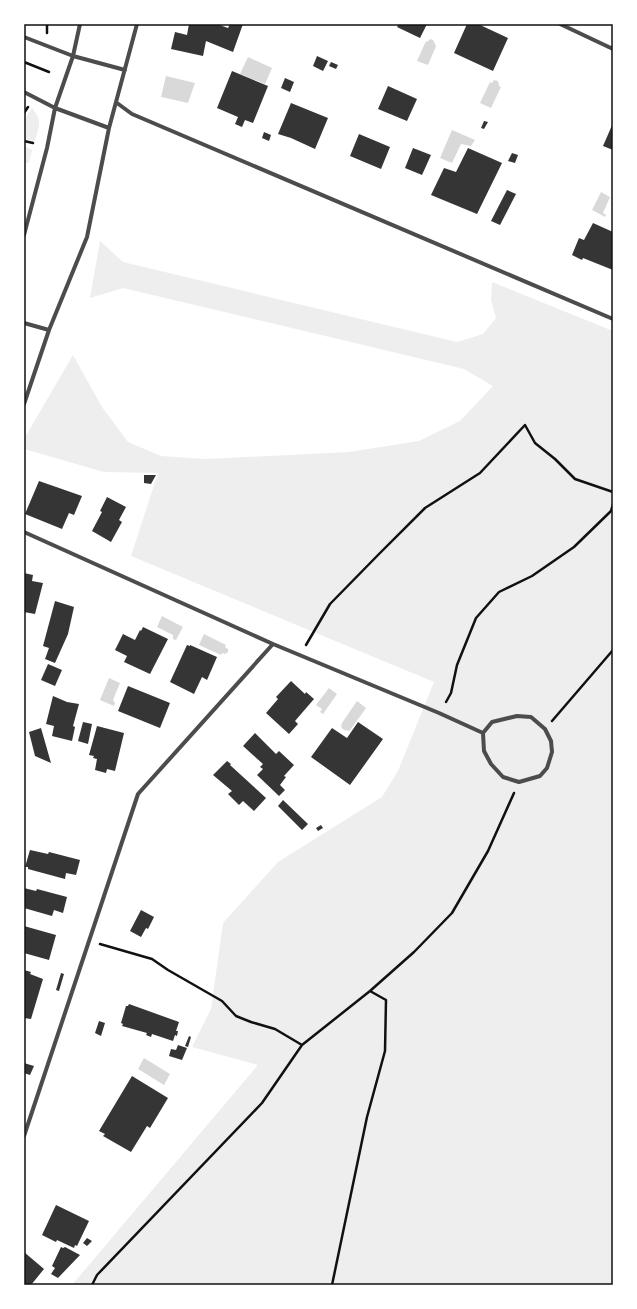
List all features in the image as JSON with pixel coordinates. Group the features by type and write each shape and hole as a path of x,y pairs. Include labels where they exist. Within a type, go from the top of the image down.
{"street":[{"path":"24,235 47,148 55,108 73,56 80,24"},
{"path":"24,404 49,330 87,237 109,128 117,103 137,24"},
{"path":"560,24 613,49"},
{"path":"24,37 73,56 125,70"},
{"path":"24,92 55,108 109,128"},
{"path":"117,103 132,114 613,319"},
{"path":"24,323 49,330"},
{"path":"24,532 273,644 439,712 483,733"},
{"path":"24,1136 138,794 273,644"},
{"path":"517,716 530,717 545,729 551,741 552,752 547,768 540,776 519,782 503,777 491,764 484,751 483,733 492,722 517,716"}],"path":[{"path":"47,24 47,34"},
{"path":"24,62 49,72"},
{"path":"24,141 33,143"},
{"path":"300,654 330,604 368,565 425,508 480,473 525,425 535,443 555,459 575,479 613,492"},
{"path":"439,712 452,693 457,665 476,618 499,592 532,576 574,547 611,511 613,504"},
{"path":"545,729 613,650"},
{"path":"92,1285 96,1275 262,1103 302,1045 370,991 414,952 452,913 488,851 519,782"},
{"path":"89,940 152,959 222,1002 236,1016 275,1029 302,1045"},
{"path":"332,1285 367,1117 385,1051 386,1000 370,991"}],"shaded area":[{"path":"430,39 433,40 436,46 428,65 417,61 426,41 427,42"},
{"path":"248,57 272,68 265,84 240,74"},
{"path":"166,76 195,83 188,103 161,97"},
{"path":"494,80 498,81 499,86 501,87 491,108 480,103 490,82 492,83"},
{"path":"32,108 39,120 39,127 35,141 24,139 24,120"},
{"path":"452,130 475,140 471,146 461,144 452,163 440,158"},
{"path":"24,146 32,150 29,163 24,163"},
{"path":"601,192 610,197 603,213 606,215 605,217 592,210"},
{"path":"100,241 123,262 457,342 483,334 496,318 491,300 492,282 613,331 613,1285 72,1285 258,1065 192,1047 211,1009 223,923 278,862 382,797 398,771 434,682 131,556 158,473 104,472 24,449 24,439 73,355 102,407 128,442 161,456 206,459 349,452 419,441 460,421 493,386 464,369 123,288 90,298"},
{"path":"162,616 183,627 176,640 173,639 173,635 157,627"},
{"path":"204,634 226,645 225,647 228,649 228,652 225,654 222,653 221,655 199,645"},
{"path":"109,678 120,683 113,700 115,703 114,706 100,700"},
{"path":"329,688 337,694 323,714 320,712 322,709 316,705"},
{"path":"357,701 366,708 349,731 344,730 341,727 342,723"},
{"path":"144,1058 170,1074 164,1085 138,1069"}],"building":[{"path":"189,24 217,24 228,28 230,24 243,24 233,52 206,41 203,56 171,49 175,32 187,35"},
{"path":"399,24 427,24 420,38 397,27"},
{"path":"467,24 478,24 508,38 493,71 454,53"},
{"path":"317,56 328,61 323,71 313,66"},
{"path":"331,62 338,65 336,69 329,66"},
{"path":"232,71 268,86 253,123 245,120 242,127 235,124 238,117 217,108"},
{"path":"285,78 294,82 290,92 281,88"},
{"path":"388,86 417,99 407,121 378,109"},
{"path":"291,103 328,118 315,149 278,134"},
{"path":"484,121 488,122 484,129 481,128"},
{"path":"613,123 613,150 603,146"},
{"path":"264,132 271,135 269,141 262,138"},
{"path":"359,134 390,147 381,169 350,156"},
{"path":"413,148 431,155 422,175 405,168"},
{"path":"468,148 502,163 477,214 431,195 444,168 456,172"},
{"path":"512,153 518,155 515,163 508,161"},
{"path":"507,190 516,194 500,225 491,221"},
{"path":"593,223 613,232 613,270 583,258 582,260 572,255 579,238 584,240"},
{"path":"144,475 156,475 151,484 144,483"},
{"path":"39,481 82,496 74,515 69,513 62,529 25,514"},
{"path":"107,497 126,507 119,520 122,522 111,542 92,531 102,512 100,511"},
{"path":"24,573 33,575 32,581 43,583 35,614 24,612"},
{"path":"55,601 74,607 68,634 55,663 45,659 49,648 43,646"},
{"path":"143,627 168,639 150,674 124,662 127,656 115,650 123,634 135,640"},
{"path":"187,645 217,657 207,680 202,677 194,694 170,682"},
{"path":"48,664 62,670 55,686 41,680"},
{"path":"291,681 305,694 306,692 314,699 295,721 298,724 289,734 266,713 278,699 276,697"},
{"path":"128,686 170,703 160,728 118,711"},
{"path":"53,696 67,702 79,704 73,726 75,727 72,741 52,736 54,726 46,724"},
{"path":"83,722 92,724 88,744 78,741"},
{"path":"358,722 383,739 350,785 311,757 332,728 347,738"},
{"path":"97,726 124,733 115,771 107,769 106,773 95,770 97,759 93,758 94,756 89,755"},
{"path":"41,728 51,763 35,756 29,732"},
{"path":"255,733 276,754 279,751 294,765 284,776 286,777 280,785 285,790 279,796 257,775 263,769 260,767 263,764 243,746"},
{"path":"227,761 266,798 254,811 243,801 239,805 228,794 232,791 213,775"},
{"path":"283,800 308,824 302,830 278,806"},
{"path":"321,825 323,828 318,831 316,828"},
{"path":"30,850 48,854 49,852 80,860 76,875 66,873 65,879 28,869 28,867 25,867"},
{"path":"24,888 36,891 37,889 67,897 63,913 54,910 52,916 24,908"},
{"path":"141,910 154,917 148,929 146,928 141,937 130,931"},
{"path":"24,926 56,935 49,960 24,953"},
{"path":"24,970 43,979 31,1019 24,1018"},
{"path":"61,973 64,974 59,991 56,990"},
{"path":"129,1004 179,1022 176,1031 178,1031 177,1036 175,1035 173,1041 152,1034 151,1037 146,1035 147,1033 122,1026 123,1024 121,1023 126,1006"},
{"path":"99,1021 105,1023 101,1036 95,1033"},
{"path":"189,1036 191,1037 188,1047 185,1046"},
{"path":"178,1045 187,1048 182,1060 169,1056 171,1049 176,1050"},
{"path":"24,1063 34,1066 30,1075 24,1073"},
{"path":"132,1076 168,1098 150,1128 147,1126 131,1152 103,1136 105,1134 99,1131"},
{"path":"56,1205 89,1221 77,1246 75,1245 74,1248 57,1240 56,1242 42,1235"},
{"path":"87,1238 92,1241 87,1246 83,1243"},
{"path":"61,1247 65,1247 80,1255 58,1278 51,1274 55,1268 52,1266"},
{"path":"24,1252 44,1269 31,1285 24,1285"}]}
